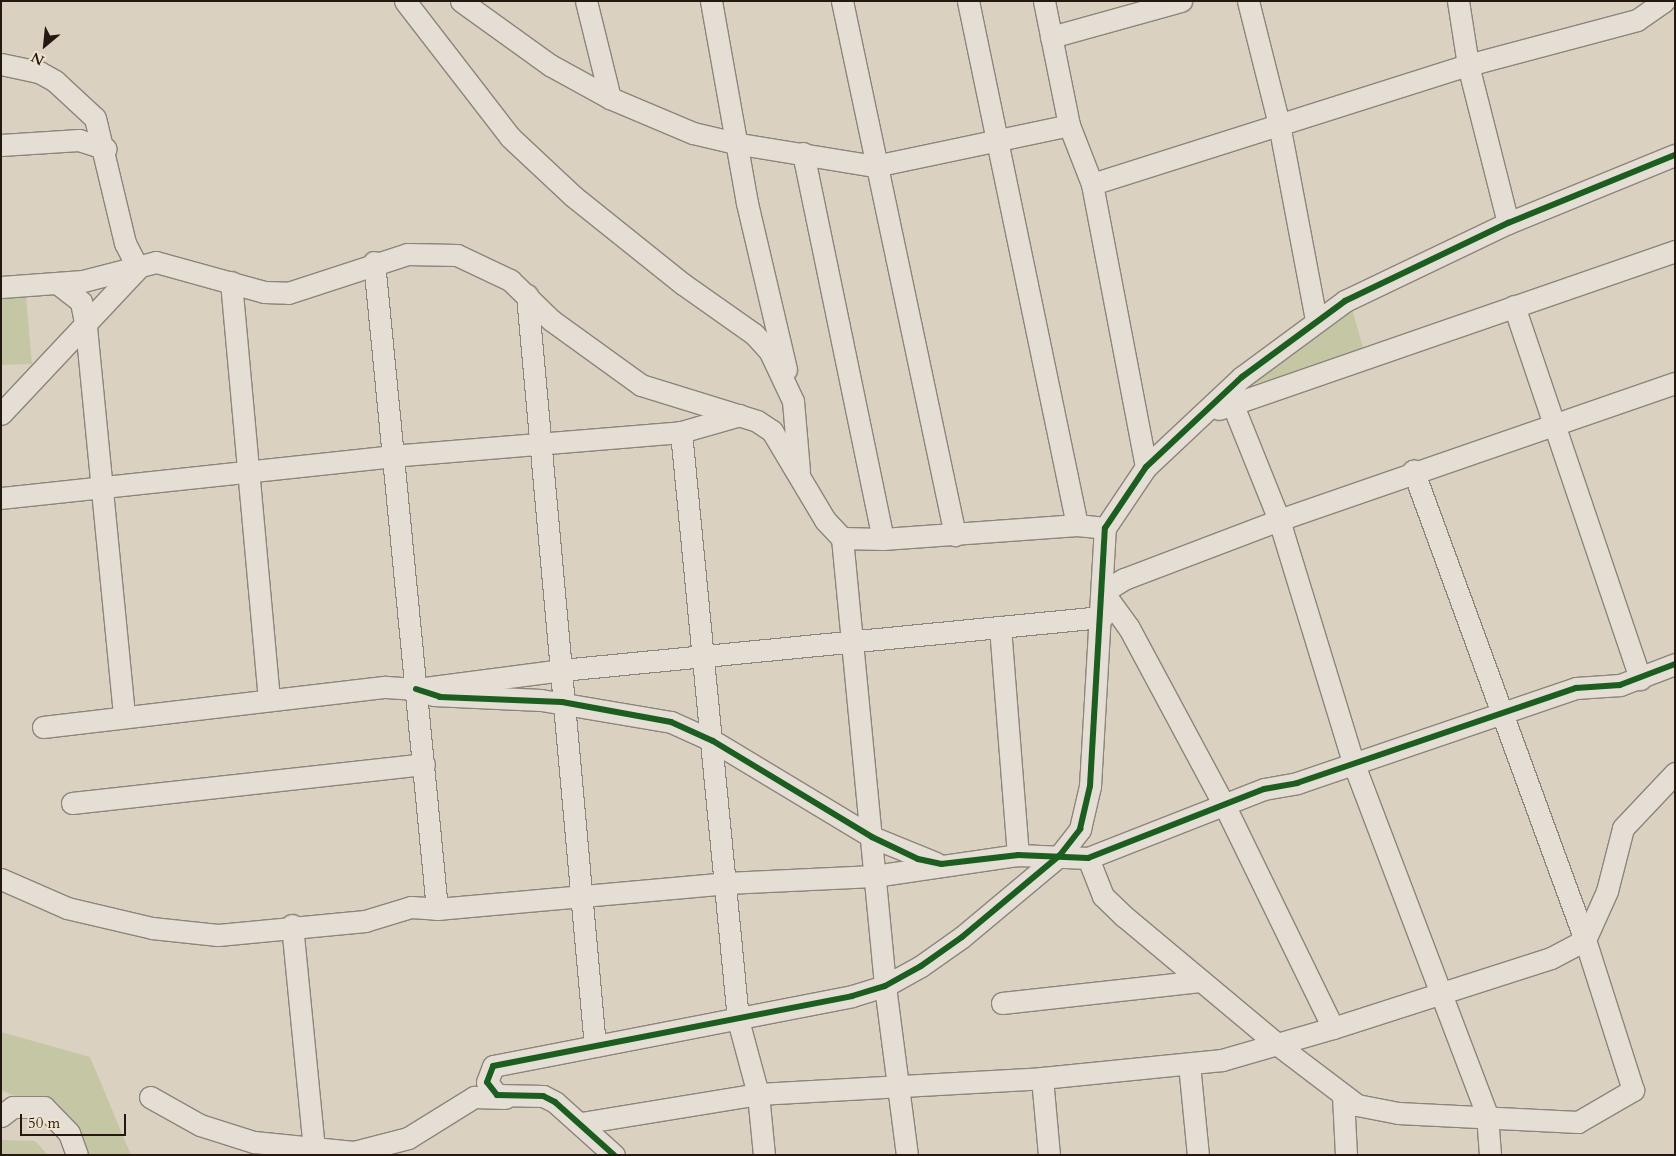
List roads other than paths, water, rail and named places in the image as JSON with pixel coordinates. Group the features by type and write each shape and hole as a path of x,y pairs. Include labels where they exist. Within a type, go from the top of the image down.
{"street":[{"path":"405,1 510,137 580,202 754,334 770,352 793,401"},
{"path":"461,1 550,65 610,98 693,133 740,144 875,166 997,142 1069,125"},
{"path":"586,1 610,98"},
{"path":"711,1 740,144 747,203 793,401 799,475"},
{"path":"842,1 875,166 955,535"},
{"path":"968,1 1077,525"},
{"path":"1044,1 1069,125 1092,184 1146,467"},
{"path":"1051,37 1181,1"},
{"path":"1248,1 1279,124 1316,319"},
{"path":"1458,1 1468,65 1508,223"},
{"path":"1092,184 1468,65 1637,20 1664,1"},
{"path":"1,64 39,72 72,93 95,118 106,149 126,243 138,268"},
{"path":"1,145 79,140 106,149"},
{"path":"803,153 883,540"},
{"path":"506,1098 490,1089 488,1074 493,1066 738,1020 886,986 962,937 1060,855 1080,829 1086,806 1102,617 1105,528 1146,467 1196,418 1316,319 1508,223 1675,155"},
{"path":"1196,418 1232,403 1675,251"},
{"path":"1,287 57,283 138,268 156,262 173,264 264,292 288,292 310,289 374,262 407,254 457,255 490,267 527,295 551,320 640,385 740,415 772,431 842,538 855,641 874,876 886,986 901,1088 907,1155"},
{"path":"374,262 391,456 424,764 437,909"},
{"path":"1,414 86,328 138,268"},
{"path":"231,282 269,699"},
{"path":"57,283 81,302 86,328 104,486 124,717"},
{"path":"527,295 539,443 562,670 562,702 595,1046"},
{"path":"1514,306 1556,424 1640,679"},
{"path":"1103,592 1124,579 1413,471 1675,383"},
{"path":"1232,403 1279,520 1353,762 1443,992 1487,1115 1490,1155"},
{"path":"1,498 391,456 681,432 740,415"},
{"path":"681,432 706,656 738,1020 758,1094 764,1155"},
{"path":"1088,858 1103,896 1278,1046 1342,1096 1374,1111 1487,1115 1578,1122 1633,1090 1585,940 1499,715 1413,471"},
{"path":"842,538 883,540 1077,525 1105,528"},
{"path":"1103,592 1128,628 1225,806 1333,1028"},
{"path":"43,727 269,699 386,687 416,689 562,670 1102,617"},
{"path":"1000,627 1018,855"},
{"path":"1,878 66,908 152,928 218,934 365,921 399,908 437,909 581,894 726,883 874,876 941,864 1018,855 1060,855 1088,858 1225,806 1576,688 1640,679 1675,664"},
{"path":"416,689 440,698 562,702 671,722 713,741 872,837 918,859 941,864"},
{"path":"72,804 424,764"},
{"path":"581,1124 758,1094 901,1088 1042,1078 1189,1064 1278,1046 1551,958 1585,940 1607,891 1623,828 1675,773"},
{"path":"292,926 314,1148"},
{"path":"1002,1003 1200,981"},
{"path":"1189,1064 1198,1155"},
{"path":"1042,1078 1048,1155"},
{"path":"150,1098 200,1125 254,1142 354,1152 382,1147 408,1138 474,1096 506,1098 543,1096 581,1124 614,1155"},
{"path":"1342,1096 1346,1155"},
{"path":"1,1116 13,1107 44,1106 69,1133 77,1155"}]}
